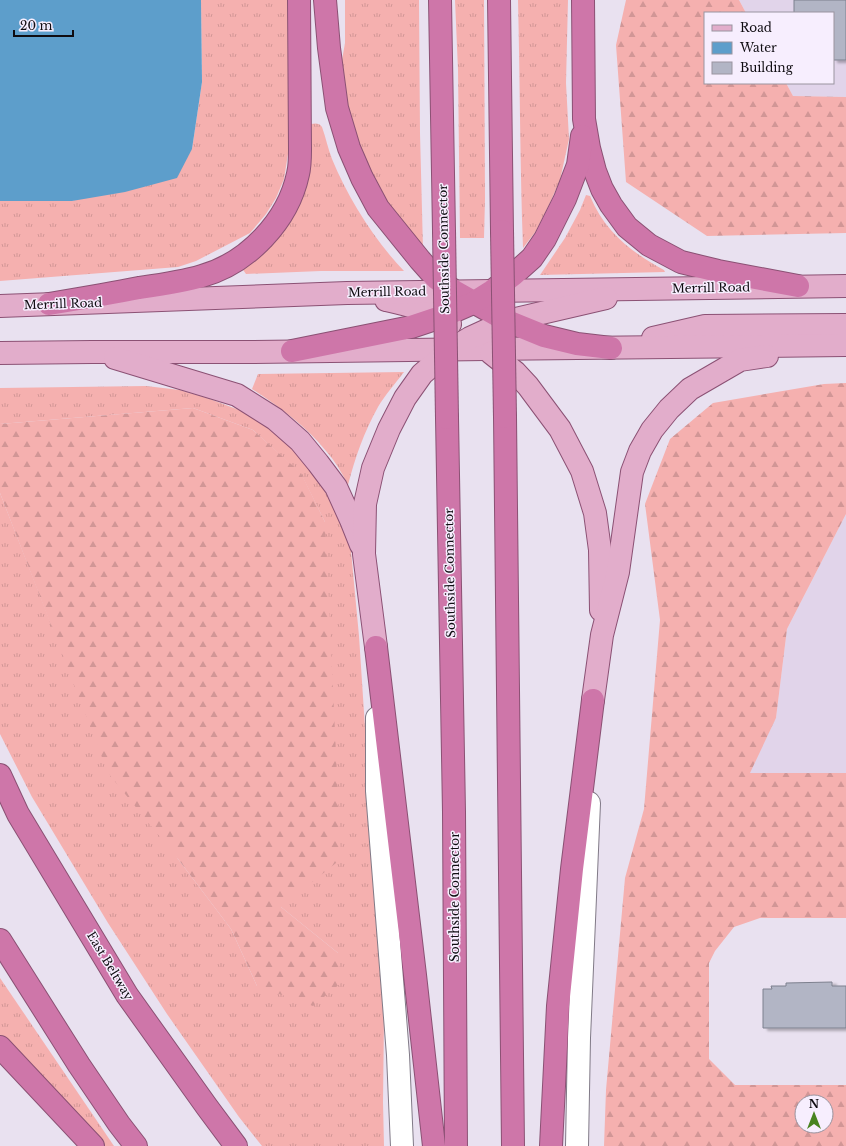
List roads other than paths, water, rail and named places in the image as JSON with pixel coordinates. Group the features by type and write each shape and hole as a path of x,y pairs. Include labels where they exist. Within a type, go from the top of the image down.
{"highway":[{"path":"49,304 203,276 231,264 260,242 281,216 290,198 298,174 300,150 299,0"},
{"path":"325,0 329,48 337,108 349,148 362,178 378,208 420,260 436,278 454,291 507,321 544,336 577,344 611,348"},
{"path":"334,0 337,108"},
{"name":"Southside Connector","path":"440,0 454,812 456,1146"},
{"path":"499,0 513,1146"},
{"path":"292,351 411,327 441,317 473,303 492,291 532,258 545,239 555,220 578,165 584,119 583,0"},
{"path":"584,119 589,148 595,171 602,189 611,205 627,227 649,244 681,262 718,271 798,286"},
{"path":"376,647 434,1146"},
{"path":"551,1146 558,1006 572,869 593,700"},
{"name":"East Beltway","path":"0,775 18,814 127,995 202,1101 236,1146"},
{"path":"0,940 79,1065 119,1124 136,1146"},
{"path":"0,1047 93,1146"}],"main road":[{"name":"Merrill Road","path":"0,306 347,293 846,286"},
{"path":"478,344 507,321 649,288"},
{"path":"347,293 410,305 441,317 515,372 528,386 560,430 582,470 595,512 600,550 602,635"},
{"path":"611,348 705,326 846,325"},
{"path":"0,353 450,350 478,344 611,348 836,345"},
{"path":"593,700 602,635 618,572 632,472 640,451 652,430 669,409 690,389 740,360 836,345"},
{"path":"376,647 364,554 365,504 374,468 389,430 405,398 422,374 450,350"},
{"path":"92,352 237,395 275,419 300,441 336,487 364,554"}],"street":[{"path":"376,647 378,791 398,1055 402,1146"},
{"path":"578,1146 579,1038 593,700"}],"water":[{"path":"0,0 201,0 202,82 192,149 177,178 125,192 72,201 0,201"}]}
